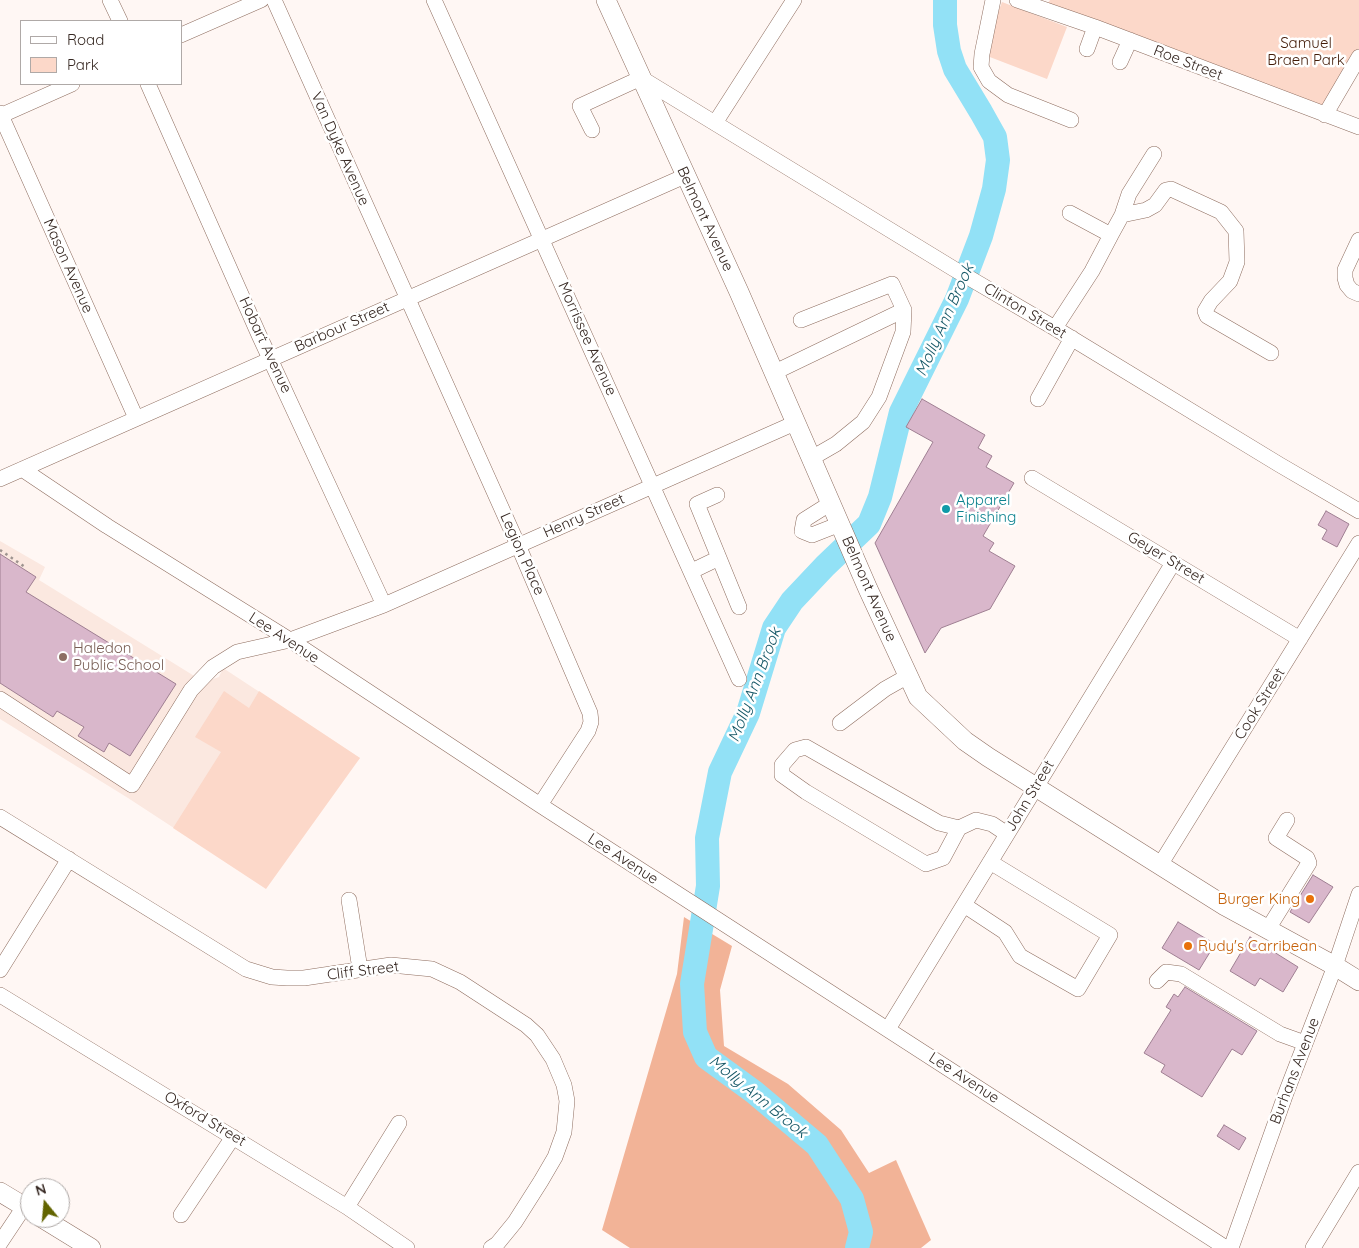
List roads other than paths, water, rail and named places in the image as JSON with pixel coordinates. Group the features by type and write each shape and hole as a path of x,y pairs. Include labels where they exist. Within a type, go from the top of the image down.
{"main road":[{"name":"Belmont Avenue","path":"606,0 739,292 794,423 918,697 964,741 1225,906 1359,981"},
{"path":"0,1192 20,1205"},
{"path":"58,1228 91,1248"}],"street":[{"path":"110,0 120,20"},
{"path":"182,35 261,0"},
{"name":"Van Dyke Avenue","path":"274,0 406,298"},
{"name":"Morrissee Avenue","path":"434,0 739,679"},
{"path":"714,123 794,0"},
{"path":"993,0 981,67 989,81 1008,95 1071,120"},
{"name":"Roe Street","path":"1017,0 1047,5 1095,27 1359,128"},
{"path":"1087,49 1095,27"},
{"path":"1120,62 1130,40"},
{"path":"1325,115 1359,57"},
{"path":"592,130 580,106 641,78"},
{"name":"Clinton Street","path":"641,78 954,269 1359,511"},
{"path":"0,115 70,85"},
{"name":"Hobart Avenue","path":"148,85 384,605"},
{"name":"Mason Avenue","path":"0,115 136,418"},
{"path":"1055,328 1092,271 1122,215 1129,194 1154,154"},
{"name":"Barbour Street","path":"0,477 685,176"},
{"path":"1122,215 1146,210 1155,205 1166,190 1171,188 1221,212 1236,232 1238,244 1237,262 1230,281 1211,300 1204,311 1207,316 1271,353"},
{"path":"1070,213 1111,235"},
{"path":"1359,240 1345,270 1345,278 1347,285 1352,291 1359,294"},
{"path":"801,320 892,284 904,310 903,332 878,398 864,422 836,444 810,459"},
{"name":"Legion Place","path":"406,298 518,545 590,712 588,731 540,805"},
{"path":"773,373 904,310"},
{"path":"1038,399 1072,338"},
{"name":"Henry Street","path":"0,699 132,785 191,690 213,667 237,652 290,640 384,605 794,423"},
{"name":"Lee Avenue","path":"22,468 107,526 290,640 540,805 1226,1248"},
{"name":"Geyer Street","path":"1032,478 1300,639"},
{"path":"717,495 697,504 739,606"},
{"name":"Cook Street","path":"1160,865 1359,543"},
{"path":"692,571 719,558"},
{"name":"John Street","path":"888,1029 1173,563"},
{"path":"840,723 884,689 908,676"},
{"path":"959,828 939,823 806,748 795,750 782,765 782,775 806,792 926,864 943,858 959,828 976,820 992,824 1007,834"},
{"name":"Cliff Street","path":"0,817 246,969 272,977 304,978 391,965 432,968 460,982 526,1026 547,1047 564,1085 567,1101 564,1132 541,1181 515,1222 492,1248"},
{"path":"1268,929 1309,863 1307,858 1276,838 1288,820"},
{"path":"0,970 69,859"},
{"path":"964,905 1005,932 1020,956 1078,989 1110,935 990,862"},
{"name":"Burhans Avenue","path":"1230,1248 1335,966 1359,894"},
{"path":"349,900 360,970"},
{"path":"1157,980 1166,972 1181,974 1280,1034 1305,1043"},
{"name":"Oxford Street","path":"0,995 347,1207 407,1248"},
{"path":"347,1207 399,1123"},
{"path":"181,1214 233,1137"},
{"path":"1313,1248 1359,1172"},
{"path":"0,1243 20,1218"}],"waterway":[{"name":"Molly Ann Brook","path":"857,1248 861,1232 852,1199 817,1145 754,1092 706,1057 695,1032 692,984 708,886 707,838 720,772 748,713 774,628 792,601 869,524 880,497 901,412 957,299 981,236 994,189 998,160 995,137 955,69 949,51 945,25 945,0"}],"place":[{"name":"Apparel Finishing","path":"946,509"},
{"name":"Haledon Public School","path":"63,657"},
{"name":"Burger King","path":"1310,899"},
{"name":"Rudy's Carribean","path":"1188,946"}],"park label":[{"name":"Samuel Braen Park","path":"1306,52"}]}
